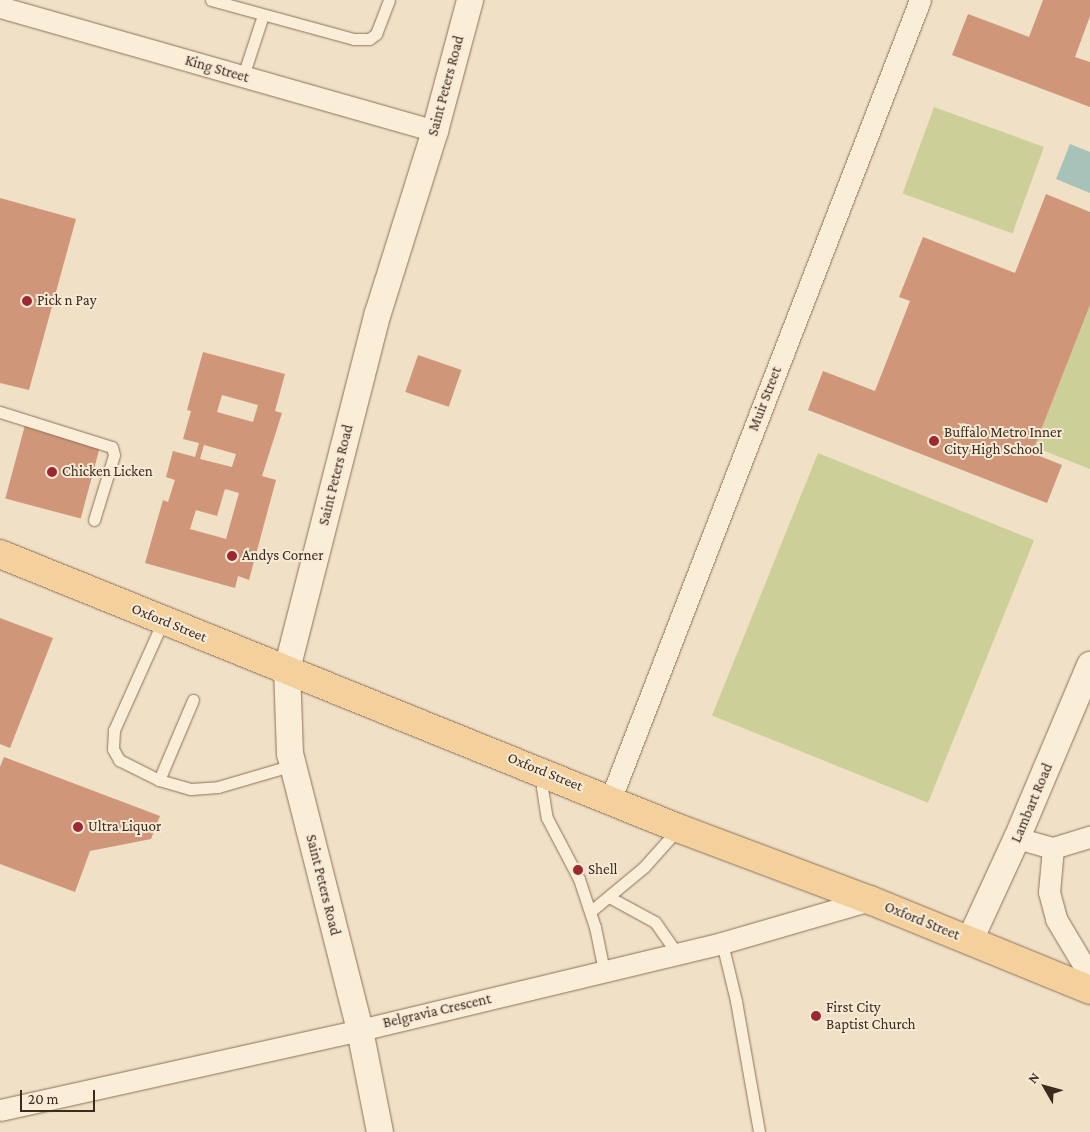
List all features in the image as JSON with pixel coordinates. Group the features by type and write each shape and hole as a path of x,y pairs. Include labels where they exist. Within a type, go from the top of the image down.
{"main road":[{"name":"Oxford Street","path":"0,554 162,621 610,798 678,828 870,900 1090,990"}],"street":[{"name":"Saint Peters Road","path":"380,1132 360,1030 293,766 287,669 378,313 435,131 470,0"},
{"name":"Muir Street","path":"610,798 920,0"},
{"name":"King Street","path":"0,7 435,131"},
{"name":"Lambart Road","path":"970,940 1017,838 1090,665"},
{"path":"1017,838 1053,848 1090,836"},
{"path":"1053,848 1049,892 1056,919 1090,976"},
{"name":"Belgravia Crescent","path":"0,1110 360,1030 677,954 722,943 870,900"}],"lane":[{"path":"211,0 354,39 369,39 381,26 389,0"},
{"path":"243,76 263,15"},
{"path":"0,412 112,447 114,455 94,520"},
{"path":"162,621 114,730 113,749 119,760 159,780 191,789 218,787 293,766"},
{"path":"159,780 193,700"},
{"path":"545,772 542,788 547,818 579,879 591,912 604,971"},
{"path":"591,912 644,867 678,828"},
{"path":"609,897 655,922 677,954"},
{"path":"722,943 736,1002 759,1132"}],"green space":[{"path":"934,107 1044,147 1012,233 903,193"},
{"path":"1090,305 1090,469 1034,447"},
{"path":"818,453 1034,540 928,803 712,715"}],"water":[{"path":"1070,144 1090,152 1090,193 1056,179"}],"building":[{"path":"1043,0 1090,0 1090,16 1075,57 1090,62 1090,107 952,55 968,14 1029,37"},
{"path":"1046,194 1090,212 1090,305 1032,453 1062,465 1047,503 808,410 823,371 875,391 910,301 899,297 923,237 1015,273"},
{"name":"Pick n Pay","path":"0,198 76,219 29,390 0,383"},
{"path":"203,352 285,374 275,411 282,413 262,476 276,480 249,580 238,576 235,588 145,563 163,500 168,502 175,480 166,477 173,451 195,457 199,443 183,439 191,411 187,410","holes":["222,395 258,405 253,422 217,412","204,445 236,454 232,467 200,459","225,489 239,493 226,539 190,529 196,510 217,516"]},
{"path":"418,355 461,370 449,407 405,392"},
{"name":"Chicken Licken","path":"25,425 100,445 81,519 5,498"},
{"path":"0,618 53,638 10,748 0,744"},
{"name":"Ultra Liquor","path":"4,757 160,816 151,839 90,851 75,892 0,864 0,767"}],"place":[{"name":"Pick n Pay","path":"27,301"},
{"name":"Buffalo Metro Inner City High School","path":"934,441"},
{"name":"Chicken Licken","path":"52,472"},
{"name":"Andys Corner","path":"232,556"},
{"name":"Ultra Liquor","path":"78,827"},
{"name":"Shell","path":"578,870"},
{"name":"First City Baptist Church","path":"816,1016"}]}
